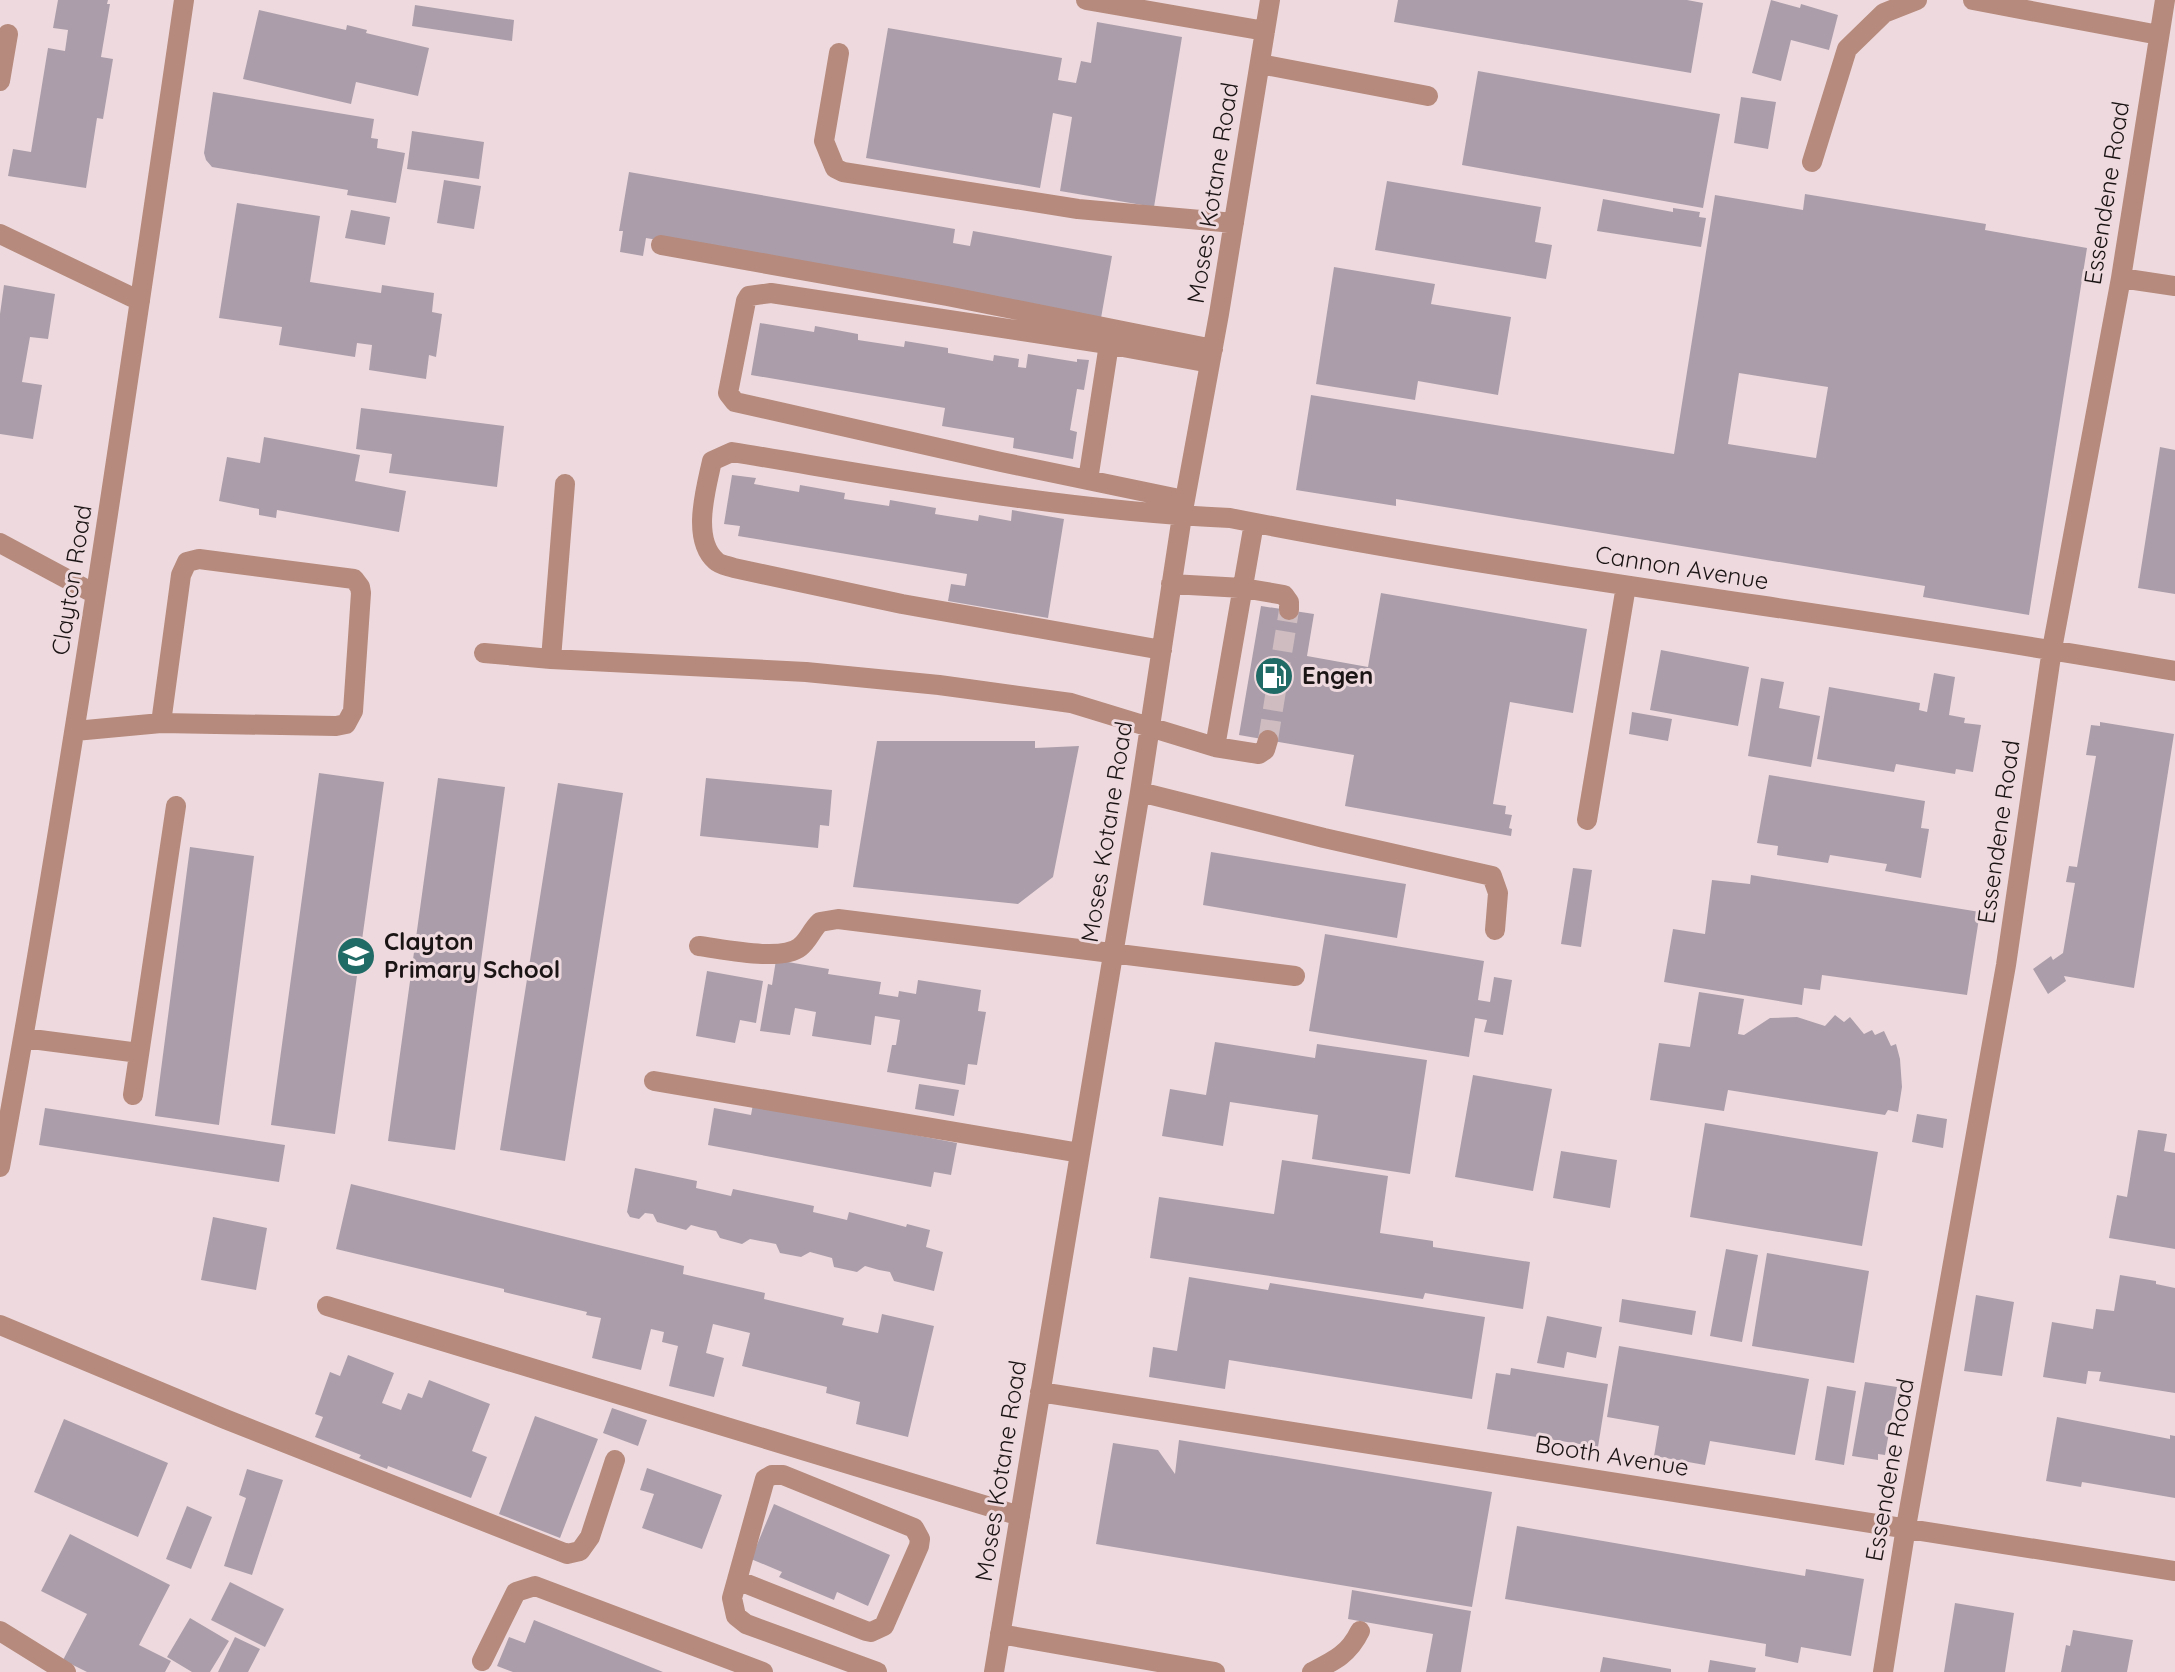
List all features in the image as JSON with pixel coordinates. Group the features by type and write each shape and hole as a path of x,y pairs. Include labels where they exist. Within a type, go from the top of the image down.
{"street":[{"name":"Clayton Road","path":"0,1167 75,731 184,0"},
{"path":"1086,0 1265,31"},
{"name":"Moses Kotane Road","path":"994,1672 1140,792 1183,508 1212,356 1270,0"},
{"path":"1812,162 1847,49 1884,13 1917,0"},
{"path":"1973,0 2159,35"},
{"name":"Essendene Road","path":"1883,1672 2006,965 2052,649 2121,278 2165,0"},
{"path":"0,81 8,34"},
{"path":"839,53 824,141 835,168 843,172 1078,209 1234,223"},
{"path":"1260,64 1428,96"},
{"path":"0,234 140,301"},
{"path":"661,245 947,296 1212,356"},
{"path":"2121,278 2175,286"},
{"path":"1183,508 1088,480 735,402 728,393 746,301 756,294 1212,356"},
{"path":"1088,480 1109,344"},
{"path":"1162,650 902,604 734,568 716,561 700,526 712,461 732,452 969,491 1183,508"},
{"path":"551,659 565,484"},
{"name":"Cannon Avenue","path":"1183,508 1254,523 1626,586 2052,649 2175,671"},
{"path":"1215,747 1254,523"},
{"path":"0,543 95,594"},
{"path":"75,731 161,723 346,724 353,711 361,593 358,583 354,579 199,559 187,562 181,575 161,723"},
{"path":"1171,584 1243,588 1284,595 1289,602 1289,610"},
{"path":"1587,820 1626,586"},
{"path":"484,653 806,672 939,685 1071,703 1215,747 1259,754 1265,750 1268,740"},
{"path":"1140,792 1492,876 1498,893 1495,930"},
{"path":"133,1095 176,806"},
{"path":"699,946 771,954 790,953 803,945 820,922 838,919 1295,976"},
{"path":"24,1038 139,1053"},
{"path":"654,1081 1080,1153"},
{"path":"327,1306 1020,1516"},
{"path":"0,1325 225,1419 567,1554 580,1551 590,1537 615,1460"},
{"name":"Booth Avenue","path":"1040,1392 2175,1571"},
{"path":"737,1580 871,1632 884,1626 919,1546 920,1539 914,1528 783,1475 772,1475 765,1479 737,1580 732,1607 736,1616 746,1624 877,1672"},
{"path":"482,1661 516,1592 535,1586 763,1672"},
{"path":"0,1631 66,1672"},
{"path":"1312,1672 1342,1656 1353,1646 1360,1631"},
{"path":"1000,1634 1215,1672"}],"building":[{"path":"58,0 108,0 107,4 110,4 101,57 113,59 103,119 97,118 86,188 8,176 13,149 31,152 48,48 65,51 68,30 53,28"},
{"path":"1398,0 1687,0 1703,3 1691,73 1394,22"},
{"path":"1771,0 1800,8 1801,4 1838,15 1829,50 1791,40 1781,81 1752,73"},
{"path":"415,5 514,20 512,41 412,26"},
{"path":"259,10 346,30 347,25 367,30 366,33 429,48 418,96 356,82 351,104 243,79"},
{"path":"1097,22 1182,37 1154,207 1060,191 1072,117 1053,113 1040,188 866,158 888,28 1062,58 1058,80 1076,83 1081,61 1091,63"},
{"path":"1478,71 1720,114 1703,208 1462,165"},
{"path":"213,92 374,119 371,138 378,139 377,148 405,153 396,203 347,195 348,190 212,167 204,153"},
{"path":"1741,97 1776,102 1768,149 1734,143"},
{"path":"412,131 484,142 479,179 407,169"},
{"path":"629,172 955,229 953,243 970,246 973,231 1112,256 1101,318 646,238 643,256 620,252 623,231 619,231"},
{"path":"444,180 481,186 474,229 437,223"},
{"path":"1387,181 1541,207 1535,242 1552,245 1546,279 1375,250"},
{"path":"1805,194 1986,224 1985,230 2087,248 2029,615 1923,597 1925,586 1396,499 1396,506 1296,490 1311,395 1674,454 1715,195 1803,210","holes":["1739,373 1828,387 1816,458 1728,444"]},
{"path":"1603,199 1673,212 1673,208 1700,212 1699,217 1706,218 1701,247 1597,231"},
{"path":"237,203 320,216 310,282 381,293 382,285 434,293 432,312 442,314 436,357 429,355 426,379 369,370 372,345 357,343 355,357 279,345 282,327 219,318"},
{"path":"351,210 390,217 385,245 345,238"},
{"path":"1334,267 1435,284 1431,304 1511,317 1498,395 1418,381 1415,400 1316,384"},
{"path":"4,285 55,294 48,339 30,337 22,382 42,385 33,439 0,434 0,314"},
{"path":"760,323 814,332 815,326 858,334 858,340 904,347 905,341 948,348 948,353 993,361 994,355 1019,359 1018,367 1026,368 1028,354 1077,362 1077,359 1089,360 1084,390 1077,389 1070,430 1077,432 1073,459 1013,448 1014,438 942,426 945,408 751,375"},
{"path":"361,408 504,426 497,487 389,473 392,454 356,449"},
{"path":"264,437 360,455 355,481 406,491 399,532 277,510 276,518 259,515 259,509 219,501 227,457 260,463"},
{"path":"2160,447 2175,450 2175,594 2138,588"},
{"path":"732,475 756,478 754,484 799,492 800,485 845,493 844,499 889,506 890,500 936,508 935,514 978,521 979,515 1011,521 1012,510 1064,519 1048,618 948,601 951,584 965,586 967,574 738,536 740,526 724,524"},
{"path":"1381,593 1587,629 1573,713 1510,702 1493,804 1506,806 1505,814 1512,815 1511,836 1345,806 1354,755 1239,735 1261,606 1314,614 1307,656 1368,667"},
{"path":"1661,650 1749,667 1738,726 1650,710"},
{"path":"1934,673 1955,677 1949,715 1965,718 1964,723 1981,725 1973,772 1956,769 1955,774 1896,764 1894,772 1817,759 1829,687 1920,703 1919,710 1927,712"},
{"path":"1761,678 1784,682 1779,708 1820,716 1811,767 1748,756"},
{"path":"1632,712 1672,719 1668,741 1629,734"},
{"path":"2100,722 2174,734 2134,988 2064,976 2066,981 2048,994 2033,969 2051,956 2053,960 2063,953 2075,883 2066,882 2069,866 2077,867 2096,756 2086,755 2091,725 2100,726"},
{"path":"877,741 1035,741 1035,748 1079,746 1053,877 1018,904 853,887"},
{"path":"319,773 384,782 335,1134 271,1125"},
{"path":"1769,775 1925,801 1921,828 1929,829 1921,878 1885,871 1887,864 1830,855 1828,863 1777,855 1778,846 1757,843"},
{"path":"438,778 505,787 455,1150 388,1141"},
{"path":"706,778 832,790 829,826 820,825 818,848 700,836"},
{"path":"558,783 623,793 565,1161 500,1150"},
{"path":"190,847 254,856 219,1125 155,1116"},
{"path":"1211,852 1406,884 1397,938 1203,905"},
{"path":"1573,868 1592,870 1581,947 1561,944"},
{"path":"1751,875 1980,912 1967,995 1822,975 1820,990 1804,988 1802,1005 1664,982 1673,929 1705,934 1712,880 1750,884"},
{"path":"1325,934 1484,961 1478,1000 1490,1002 1494,977 1512,980 1503,1035 1484,1032 1487,1020 1475,1018 1469,1057 1309,1031"},
{"path":"776,960 829,969 828,974 881,982 879,994 898,997 899,991 916,994 918,980 981,990 978,1011 986,1012 977,1065 968,1064 965,1085 887,1072 900,1020 875,1016 871,1045 812,1036 816,1012 795,1008 790,1035 760,1031 768,984 772,985"},
{"path":"707,971 763,981 756,1023 740,1020 735,1043 696,1036"},
{"path":"1699,992 1744,999 1738,1034 1744,1035 1770,1018 1797,1017 1825,1026 1835,1015 1844,1022 1850,1017 1864,1034 1872,1030 1875,1035 1884,1031 1891,1046 1896,1044 1900,1059 1902,1087 1898,1112 1888,1110 1885,1115 1728,1090 1724,1111 1650,1100 1659,1043 1690,1047"},
{"path":"1215,1042 1315,1058 1317,1044 1427,1060 1410,1174 1312,1159 1318,1115 1230,1102 1223,1146 1162,1136 1170,1089 1206,1095"},
{"path":"1473,1075 1552,1089 1533,1191 1455,1177"},
{"path":"919,1084 959,1090 954,1116 915,1109"},
{"path":"753,1104 957,1143 951,1175 934,1172 931,1187 708,1145 714,1108 751,1115"},
{"path":"45,1108 285,1145 279,1182 39,1145"},
{"path":"1917,1114 1947,1119 1943,1148 1912,1142"},
{"path":"1705,1123 1878,1152 1862,1246 1690,1217"},
{"path":"2138,1130 2167,1134 2164,1151 2175,1153 2175,1249 2109,1238 2117,1195 2127,1197"},
{"path":"1561,1151 1617,1160 1610,1208 1553,1198"},
{"path":"1282,1160 1388,1176 1380,1233 1433,1241 1433,1247 1530,1262 1523,1309 1425,1293 1423,1299 1150,1258 1159,1197 1274,1214"},
{"path":"635,1168 697,1181 696,1188 731,1196 733,1189 814,1206 813,1212 847,1220 849,1212 930,1230 926,1247 943,1252 934,1291 894,1281 890,1272 865,1266 857,1272 834,1267 832,1258 810,1252 801,1257 780,1253 776,1244 750,1239 742,1244 720,1238 716,1231 691,1225 686,1230 657,1222 653,1214 645,1213 639,1219 630,1217 627,1212"},
{"path":"351,1184 684,1266 683,1274 765,1293 764,1299 844,1318 842,1325 878,1333 882,1314 934,1326 908,1437 856,1424 860,1402 826,1393 827,1387 742,1366 750,1333 713,1324 706,1353 724,1358 714,1397 669,1386 678,1346 662,1342 664,1332 651,1329 641,1370 592,1358 601,1318 586,1315 587,1312 336,1249"},
{"path":"213,1217 267,1228 256,1290 201,1280"},
{"path":"1726,1249 1758,1255 1742,1342 1710,1336"},
{"path":"1767,1253 1869,1271 1854,1363 1752,1346"},
{"path":"2120,1275 2156,1281 2156,1284 2175,1288 2175,1393 2099,1381 2101,1372 2088,1371 2086,1384 2043,1377 2052,1322 2093,1329 2096,1309 2114,1311"},
{"path":"1189,1277 1268,1290 1270,1283 1485,1317 1472,1399 1229,1360 1225,1389 1149,1377 1153,1347 1177,1351"},
{"path":"1976,1295 2014,1302 2002,1376 1964,1371"},
{"path":"1622,1299 1696,1311 1692,1335 1619,1322"},
{"path":"1547,1316 1602,1327 1596,1358 1567,1352 1564,1368 1537,1363"},
{"path":"1619,1346 1809,1379 1795,1455 1710,1441 1705,1465 1654,1456 1659,1426 1607,1417"},
{"path":"348,1355 394,1373 382,1403 401,1410 408,1393 422,1398 429,1380 490,1404 472,1451 487,1457 471,1498 388,1466 387,1469 315,1437 323,1417 315,1414 330,1372 340,1376"},
{"path":"1511,1368 1608,1384 1598,1447 1487,1429 1496,1373 1510,1375"},
{"path":"1865,1382 1897,1387 1885,1455 1878,1454 1878,1460 1852,1456"},
{"path":"1827,1386 1856,1391 1844,1465 1815,1460"},
{"path":"612,1408 647,1420 638,1446 603,1433"},
{"path":"535,1416 598,1439 560,1538 499,1514"},
{"path":"2057,1417 2170,1439 2170,1435 2175,1436 2175,1498 2082,1482 2081,1487 2046,1481"},
{"path":"64,1419 168,1463 138,1537 34,1492"},
{"path":"1179,1440 1492,1492 1472,1607 1096,1544 1113,1443 1158,1450 1175,1474"},
{"path":"647,1468 722,1495 702,1549 642,1528 654,1494 640,1490"},
{"path":"247,1469 283,1480 252,1575 224,1566 246,1498 239,1495"},
{"path":"774,1504 890,1555 868,1606 837,1592 834,1600 779,1577 782,1572 751,1559"},
{"path":"187,1506 212,1517 191,1569 166,1559"},
{"path":"1517,1526 1805,1576 1806,1569 1864,1579 1851,1656 1801,1647 1798,1663 1765,1656 1766,1644 1505,1599"},
{"path":"70,1534 170,1585 139,1645 171,1661 165,1672 87,1672 63,1660 87,1614 41,1591"},
{"path":"230,1582 284,1609 265,1647 211,1620"},
{"path":"1352,1590 1471,1611 1461,1672 1426,1672 1433,1634 1348,1619"},
{"path":"1955,1603 2014,1613 2005,1672 1944,1672"},
{"path":"190,1618 229,1641 210,1672 192,1672 167,1657"},
{"path":"534,1620 663,1672 513,1672 497,1666 509,1637 525,1643"},
{"path":"2073,1630 2133,1640 2127,1672 2061,1672 2066,1645 2070,1646"},
{"path":"235,1637 260,1649 248,1672 218,1672"},
{"path":"1603,1657 1671,1669 1671,1672 1600,1672"},
{"path":"1710,1660 1756,1668 1755,1672 1708,1672"}],"tunnel":[{"path":"1268,740 1289,610"}],"place":[{"name":"Engen","path":"1274,676"},
{"name":"Clayton Primary School","path":"356,956"}]}
